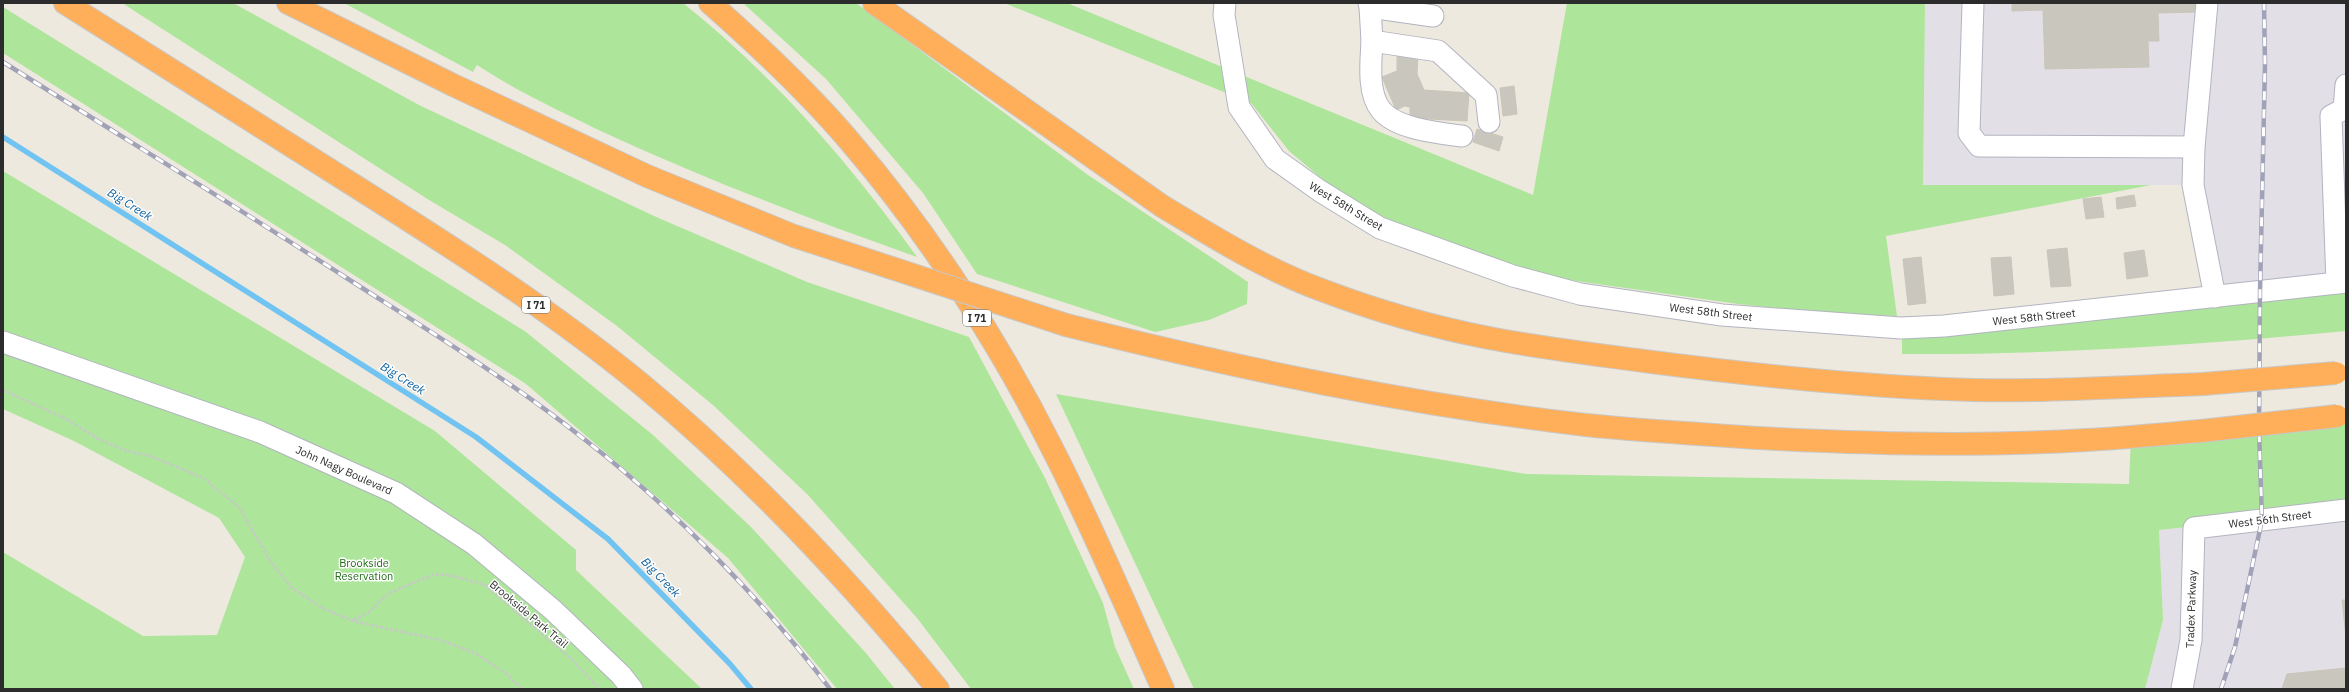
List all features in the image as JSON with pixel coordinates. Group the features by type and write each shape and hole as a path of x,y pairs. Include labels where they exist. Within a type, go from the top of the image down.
{"highway":[{"name":"I 71","path":"65,3 453,248 551,315 604,355 690,425 782,512 858,594 938,689"},
{"path":"288,3 453,85 646,176 794,236 1066,325 1193,356 1332,386 1451,407 1587,425 1680,433 1871,443 1987,443 2085,440 2201,431 2342,416"},
{"name":"I 71","path":"710,3 762,50 852,143 942,263 998,350 1053,449 1100,548 1163,689"},
{"path":"874,3 1162,206 1210,235 1261,263 1317,288 1420,322 1487,338 1537,347 1744,374 1945,390 2036,390 2203,384 2341,372"}],"street":[{"name":"West 58th Street","path":"1225,3 1224,15 1239,107 1275,159 1380,228 1513,276 1580,294 1722,315 1901,328 1944,326 2341,283"},
{"path":"1973,3 1969,133 1979,146 2194,146"},
{"path":"2207,3 2194,146 2192,185 2215,297"},
{"path":"1433,16 1369,5 1372,41 1370,66 1374,92 1381,110 1400,123 1424,131 1462,136"},
{"path":"1372,41 1438,51 1486,95 1489,122"},
{"path":"2341,283 2332,116 2344,109 2346,85"},
{"name":"John Nagy Boulevard","path":"3,342 260,432 396,493 474,544 553,610 621,675 632,689"},
{"name":"West 56th Street","path":"2194,528 2346,510"},
{"name":"Tradex Parkway","path":"2182,689 2191,640 2194,528"}],"path":[{"path":"3,390 66,419 110,444 124,450 153,457 203,478 239,507 272,564 292,588 322,608 353,621 440,640 475,653 506,673 522,689"},
{"name":"Brookside Park Trail","path":"353,621 369,612 389,593 435,574 454,576 485,585 569,657 600,689"}],"shaded area":[{"path":"1925,3 2346,3 2346,282 2215,297 2192,185 1923,185"},
{"path":"2346,510 2346,689 2145,689 2163,620 2159,530"}],"green space":[{"path":"122,3 233,3 419,105 654,216 807,282 969,337 1045,478 1103,603 1115,647 1134,689 971,689 917,618 808,495 714,406 617,326 505,245 429,200"},
{"path":"344,3 683,3 749,60 809,122 864,187 917,257 760,199 643,150 540,101 477,65 473,72"},
{"path":"743,3 856,3 1088,175 1248,282 1247,304 1209,320 1155,332 977,274 923,193 826,79"},
{"path":"1004,3 1067,3 1533,195 1567,3 1925,3 1923,185 2151,185 1886,236 1897,316 1838,314 1738,304 1555,278 1492,260 1403,226 1362,207 1321,178 1289,151 1251,103"},
{"path":"3,7 526,332 653,435 751,527 865,652 895,689 837,689 728,558 526,384 3,53"},
{"name":"Brookside Reservation","path":"3,171 435,431 576,550 576,570 702,689 3,689 3,552 143,636 217,635 245,557 219,518 74,441 3,409"},
{"path":"2346,288 2346,331 2180,345 2068,351 1902,354 1902,337"},
{"path":"1056,394 1526,474 2129,484 2131,436 2346,415 2346,510 2159,530 2163,620 2145,689 1194,689"}],"building":[{"path":"2012,3 2195,3 2195,12 2158,13 2159,41 2148,41 2149,67 2045,69 2043,10 2012,11"},
{"path":"1418,54 1417,74 1424,90 1469,93 1467,121 1410,118 1410,107 1405,106 1396,110 1382,77 1397,71 1397,55"},
{"path":"1514,86 1517,114 1503,116 1500,88"},
{"path":"1477,129 1503,137 1499,151 1473,142"},
{"path":"2134,195 2136,206 2117,209 2116,198"},
{"path":"2101,197 2104,217 2086,219 2083,199"},
{"path":"2067,248 2071,286 2051,287 2047,250"},
{"path":"2144,250 2148,276 2127,279 2124,253"},
{"path":"1921,257 1926,303 1908,305 1903,259"},
{"path":"2011,257 2014,294 1994,296 1991,258"},
{"path":"2342,600 2346,600 2346,637"},
{"path":"2346,668 2346,689 2282,689 2287,674"}],"waterway":[{"name":"Big Creek","path":"3,137 476,437 608,539 730,664 751,689"}],"railway":[{"path":"2221,689 2235,647 2262,520 2259,430 2260,292 2265,64 2264,3"},
{"path":"3,62 436,335 555,417 617,466 715,556 804,655 830,689"}]}
